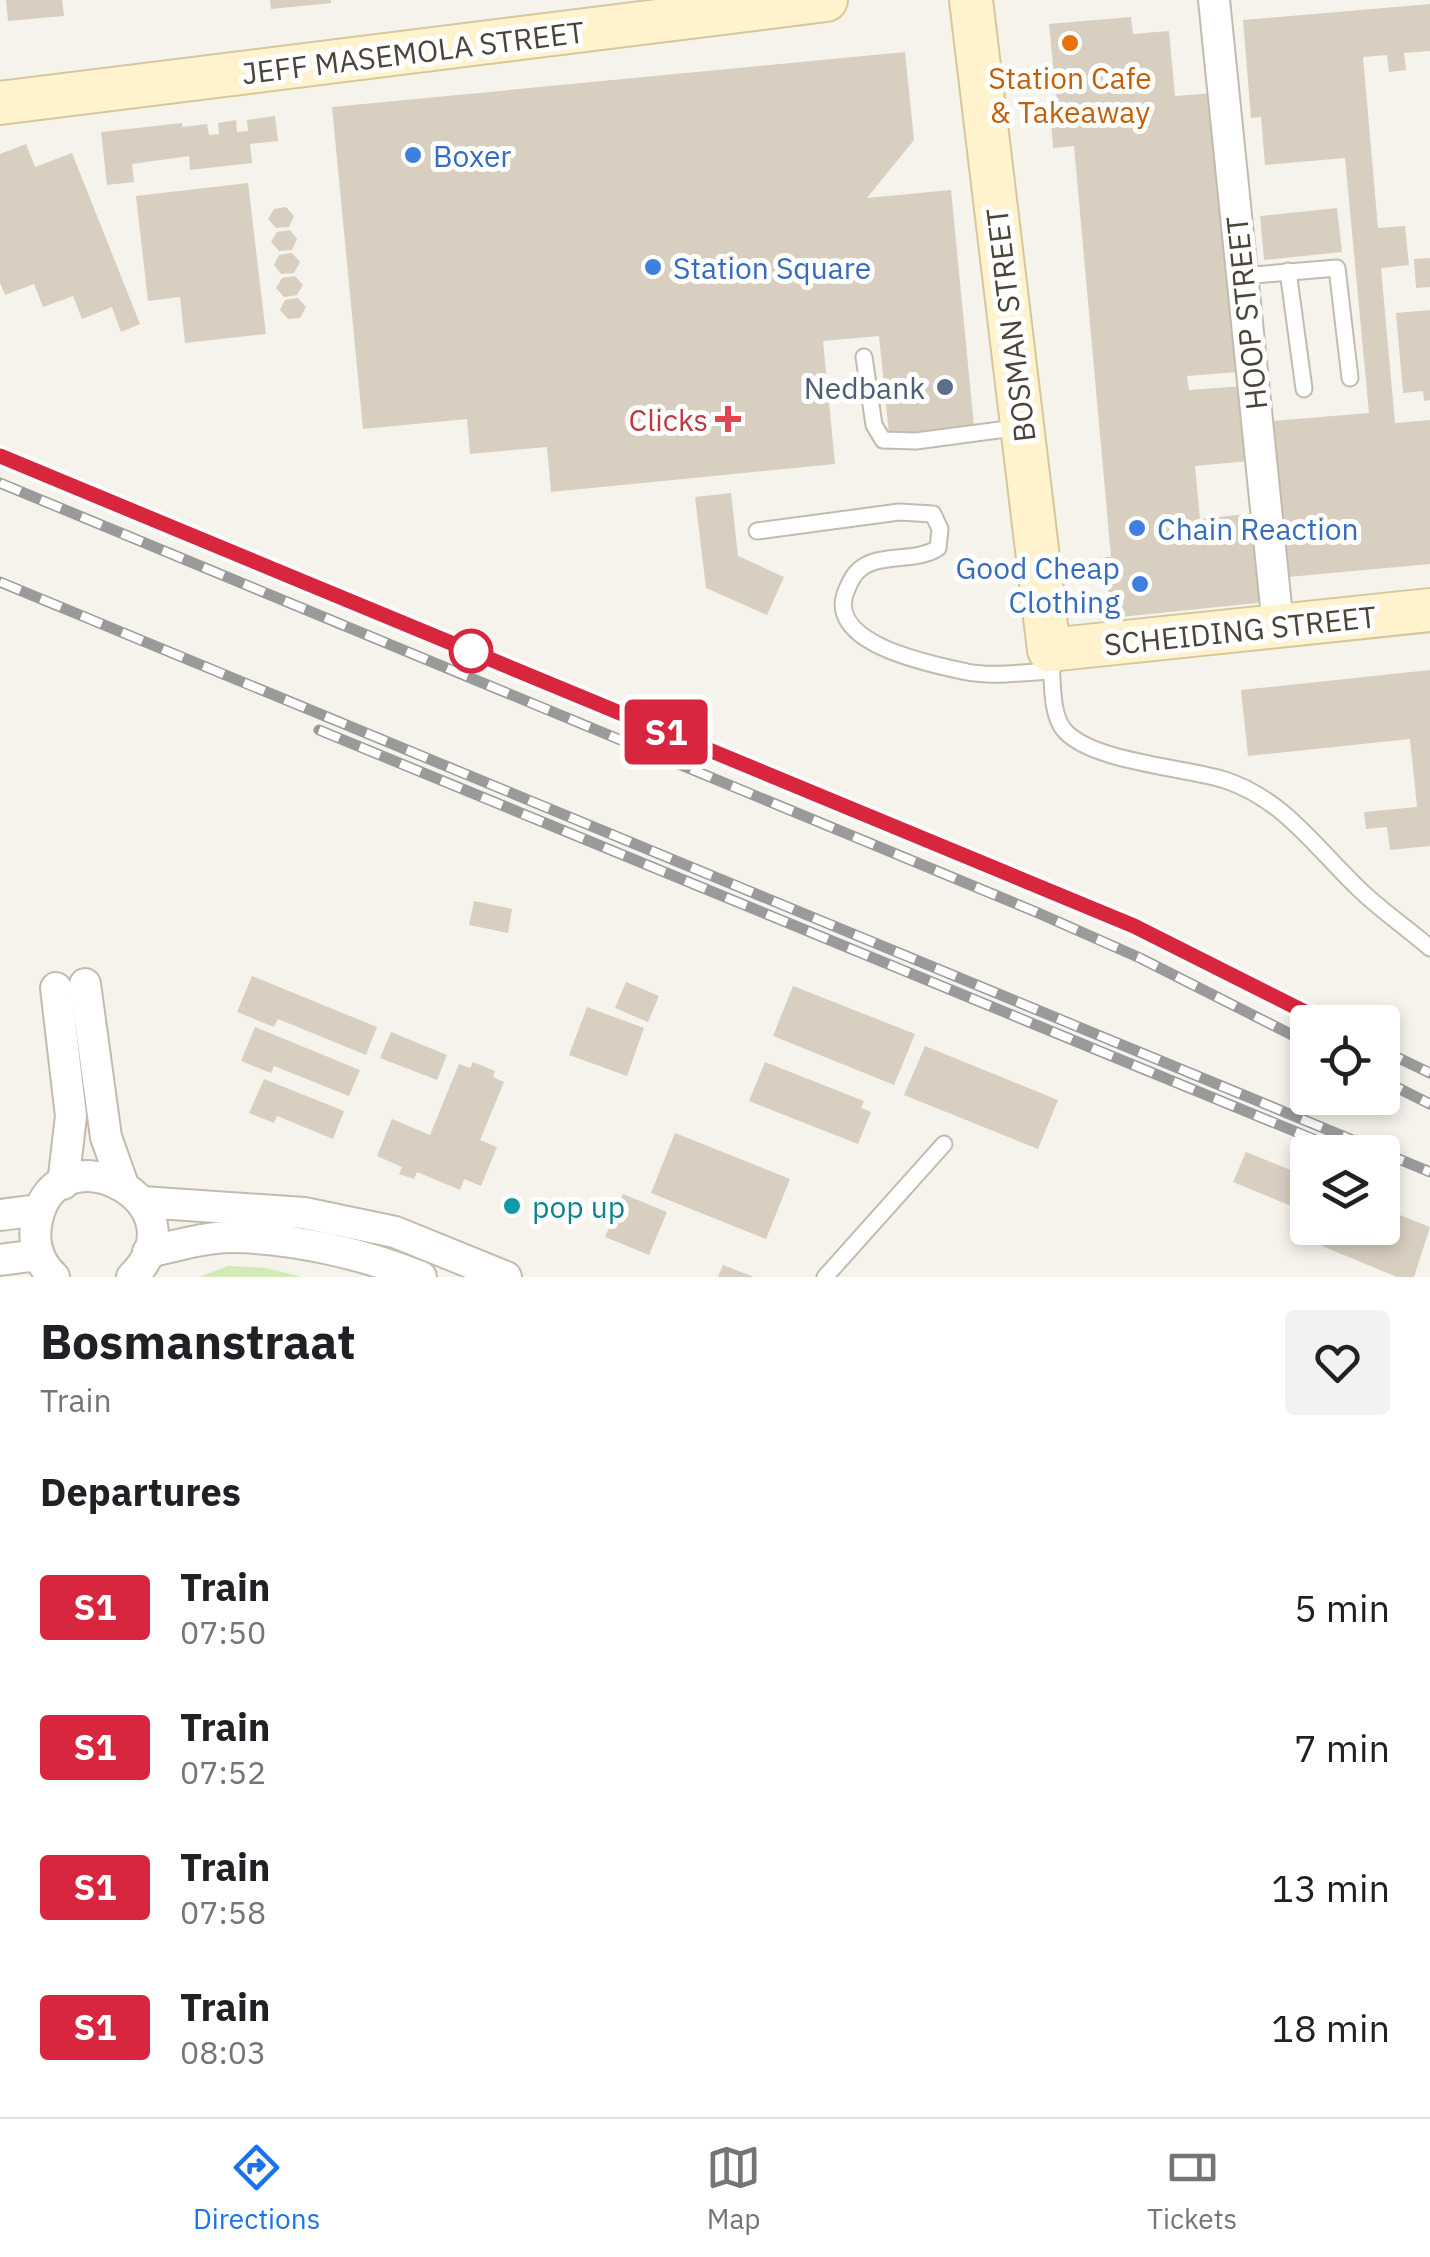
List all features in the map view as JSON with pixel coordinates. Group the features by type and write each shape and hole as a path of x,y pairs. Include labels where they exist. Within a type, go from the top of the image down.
{"main road":[{"name":"JEFF MASEMOLA STREET","path":"0,103 826,0"},
{"name":"BOSMAN STREET","path":"970,0 1051,661"},
{"name":"SCHEIDING STREET","path":"1051,661 1278,626 1430,610"}],"street":[{"name":"HOOP STREET","path":"1214,0 1278,626"},
{"path":"63,1184 71,1116 70,986 103,1124 151,1226 140,1265"},
{"path":"0,1260 46,1266 34,1232 39,1210 63,1184 97,1176 133,1194 304,1213 395,1232 506,1277"},
{"path":"0,1215 39,1210"},
{"path":"140,1265 229,1237 340,1252 421,1277"}],"lane":[{"path":"1242,276 1337,268 1350,378"},
{"path":"1288,271 1304,390"},
{"path":"864,357 874,425 883,440 916,441 1023,427"},
{"path":"757,531 899,512 933,514 940,529 938,548 906,560 876,562 855,572 840,608 844,620 872,644 970,673 1051,661 1057,714 1062,729 1073,738 1131,758 1226,780 1272,802 1354,885 1430,948"},
{"path":"824,1277 944,1144"}],"green space":[{"path":"228,1266 266,1268 302,1277 199,1277"}],"building":[{"path":"6,0 62,0 64,16 8,21"},
{"path":"270,0 331,0 331,3 271,9"},
{"path":"1430,4 1430,51 1404,53 1406,70 1389,72 1387,55 1363,57 1378,228 1405,226 1409,265 1381,268 1395,423 1430,420 1430,564 1288,577 1273,421 1369,413 1345,158 1265,165 1261,117 1251,118 1243,20"},
{"path":"1131,17 1133,34 1169,31 1175,96 1214,93 1238,372 1187,376 1189,390 1243,386 1249,461 1195,466 1200,519 1256,513 1266,602 1111,618 1105,557 1111,557 1074,146 1053,148 1050,107 1057,107 1049,24"},
{"name":"Station Square","path":"905,52 914,140 867,198 951,190 974,426 889,434 879,336 823,341 835,464 551,492 547,447 470,454 467,419 363,429 332,107"},
{"path":"275,116 278,141 250,144 252,163 190,170 189,156 132,164 134,182 107,185 101,132 182,123 182,127 207,124 209,135 219,134 218,123 236,120 237,132 248,131 247,120"},
{"path":"26,144 35,167 72,153 140,324 121,332 112,307 82,319 73,296 43,307 34,284 5,295 0,283 0,154"},
{"path":"248,183 266,334 185,343 180,297 148,301 136,196"},
{"path":"286,207 294,216 289,227 276,228 268,219 274,209"},
{"path":"1337,208 1342,252 1264,260 1260,216"},
{"path":"290,230 297,239 292,250 279,251 271,242 277,232"},
{"path":"292,253 300,262 294,273 281,274 274,265 279,255"},
{"path":"1430,258 1430,287 1416,288 1414,259"},
{"path":"295,276 303,285 297,295 284,297 276,288 282,278"},
{"path":"298,298 306,307 300,318 288,319 280,310 285,300"},
{"path":"1430,310 1430,400 1424,401 1423,391 1403,393 1396,313"},
{"path":"731,493 738,556 784,577 767,615 706,588 695,497"},
{"path":"1430,670 1430,846 1390,850 1387,827 1366,829 1364,812 1417,807 1410,739 1248,756 1241,690"},
{"path":"474,901 512,909 508,933 469,925"},
{"path":"252,976 377,1027 366,1055 278,1019 274,1027 237,1012"},
{"path":"626,982 659,996 648,1022 615,1008"},
{"path":"793,986 915,1034 894,1085 773,1036"},
{"path":"587,1007 644,1028 627,1076 569,1055"},
{"path":"255,1027 360,1070 349,1096 274,1066 271,1073 241,1061"},
{"path":"391,1032 447,1055 437,1080 380,1058"},
{"path":"925,1046 1058,1100 1038,1149 904,1095"},
{"path":"473,1062 495,1071 493,1077 504,1082 480,1140 497,1147 481,1186 464,1179 460,1190 417,1172 414,1179 399,1174 402,1167 377,1156 392,1119 430,1135 459,1064 470,1068"},
{"path":"765,1062 864,1101 861,1108 871,1112 858,1144 749,1101"},
{"path":"264,1079 344,1111 333,1139 277,1116 274,1123 249,1113"},
{"path":"675,1133 790,1179 766,1239 651,1193"},
{"path":"1246,1152 1290,1170 1290,1206 1233,1182"},
{"path":"623,1194 667,1212 649,1255 605,1237"},
{"path":"1400,1215 1430,1227 1414,1277 1397,1277 1322,1246 1400,1245"},
{"path":"723,1265 754,1277 718,1277"}],"railway":[{"path":"0,456 1134,926 1291,1005"},
{"path":"0,483 1036,912 1140,958 1290,1034"},
{"path":"0,582 1430,1172"},
{"path":"319,730 1304,1135"},
{"path":"1400,1059 1430,1073"},
{"path":"1400,1089 1430,1104"}],"train":[{"name":"S1","path":"0,456 1134,926 1291,1005"}],"place":[{"name":"Station Cafe & Takeaway","path":"1070,43"},
{"name":"Boxer","path":"413,155"},
{"name":"Station Square","path":"653,267"},
{"name":"Nedbank","path":"945,387"},
{"name":"Clicks","path":"728,419"},
{"name":"Chain Reaction","path":"1137,528"},
{"name":"Good Cheap Clothing","path":"1140,584"},
{"name":"pop up","path":"512,1206"}]}
